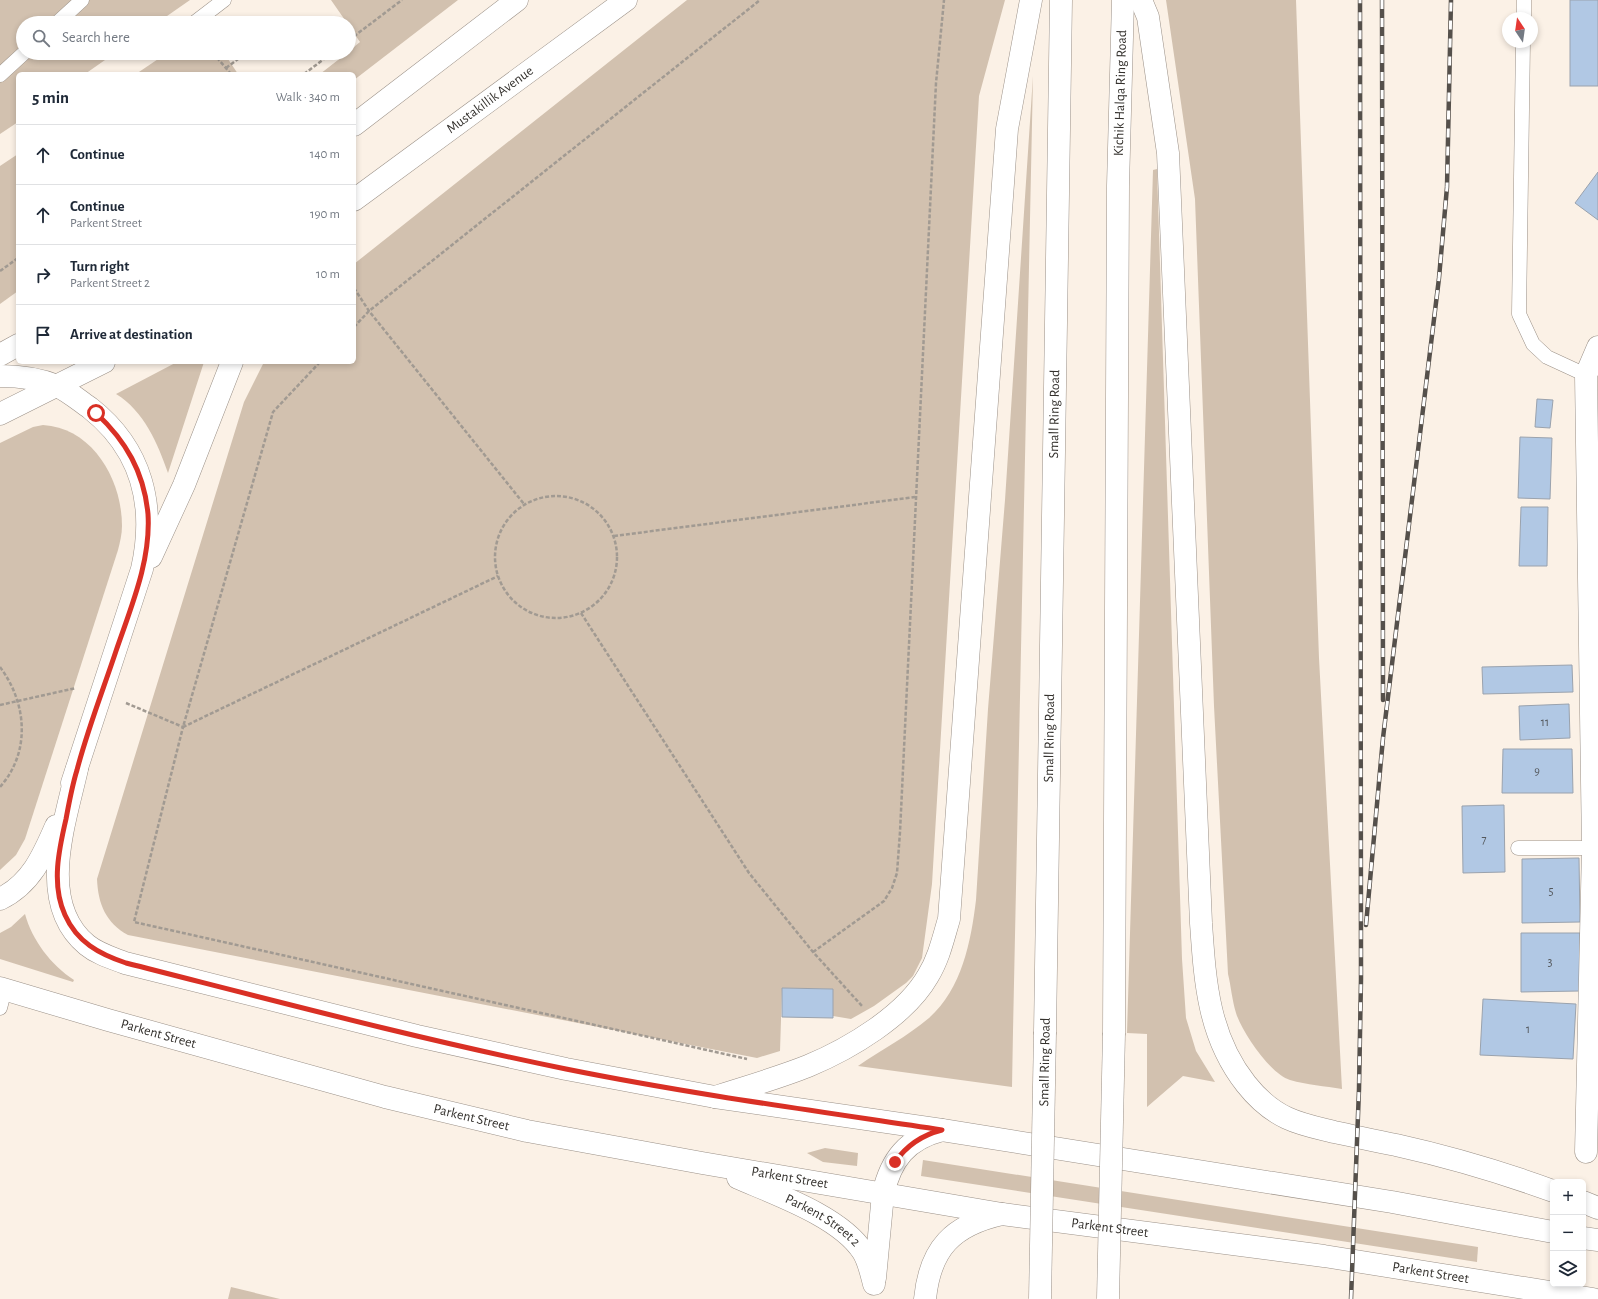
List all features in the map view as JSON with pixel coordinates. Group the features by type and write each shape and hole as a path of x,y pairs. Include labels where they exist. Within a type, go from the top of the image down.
{"main road":[{"path":"356,123 517,0"},
{"name":"Mustakillik Avenue","path":"356,199 626,0"},
{"path":"715,1097 808,1066 848,1046 880,1026 909,1002 928,977 939,954 949,919 1007,129 1031,0"},
{"name":"Small Ring Road","path":"1040,1299 1061,0"},
{"path":"1108,1299 1114,1033 1118,186 1123,0"},
{"path":"1142,0 1148,16 1168,153 1201,923 1208,995 1220,1039 1234,1066 1252,1092 1276,1113 1288,1119 1322,1129 1444,1156 1506,1174 1550,1190"},
{"path":"0,355 16,346"},
{"path":"1586,1152 1593,848 1594,631 1586,375 1598,347"},
{"path":"0,414 100,364"},
{"path":"137,588 184,485 231,364"},
{"path":"0,376 33,379 57,386 81,402 110,426 123,442 138,469 144,491 148,523 146,550 137,588 77,769 57,824 40,862 28,879 17,888 0,898"},
{"path":"77,769 60,850 58,877 61,903 70,926 88,946 100,953 126,963 416,1036 566,1069 715,1097 942,1130 1392,1202 1550,1231"},
{"name":"Parkent Street","path":"2,995 131,1026 385,1097 526,1131 702,1163 1002,1214 1324,1256 1593,1299"},
{"name":"Parkent Street 2","path":"875,1292 883,1194 890,1173 901,1153 919,1139 930,1133 942,1130"},
{"name":"Parkent Street 2","path":"702,1163 776,1194 828,1220 843,1230 862,1252 868,1263 875,1292"},
{"path":"1586,1203 1598,1208"},
{"path":"925,1299 931,1271 945,1242 966,1226 984,1218 1002,1214"},
{"path":"1586,1238 1598,1240"}],"lane":[{"path":"65,16 82,0"},
{"path":"203,16 224,0"},
{"path":"1524,0 1524,12"},
{"path":"1523,48 1519,314 1533,344 1548,357 1586,375"},
{"path":"0,75 16,60"},
{"path":"1518,848 1593,848"}],"path":[{"path":"356,35 402,0"},
{"path":"356,325 369,311 760,0"},
{"path":"813,952 884,901 892,888 897,873 936,83 944,0"},
{"path":"219,60 229,72"},
{"path":"226,68 237,60"},
{"path":"307,72 323,60"},
{"path":"0,271 16,259"},
{"path":"356,291 369,311 524,504"},
{"path":"318,364 273,412 183,727 134,922 722,1054"},
{"path":"562,495 582,501 599,512 611,528 614,536 617,547 617,567 610,586 598,602 581,613 562,618 541,616 522,608 507,594 498,576 494,556 498,536 508,518 524,504 542,496 562,495"},
{"path":"614,536 916,497"},
{"path":"0,705 74,688 102,693 183,727 498,576"},
{"path":"581,613 749,873 813,952 864,1008"},
{"path":"0,667 9,679 19,701 23,727 19,755 7,779 0,787"}],"shaded area":[{"path":"0,0 190,0 167,16 16,16 16,60 105,60 88,72 16,72 16,123 0,134"},
{"path":"331,0 458,0 356,78 356,72 323,72 338,60 356,60 356,45 360,42 356,36 356,16 342,16"},
{"path":"687,0 1005,0 979,96 932,884 922,958 913,976 906,983 874,1006 851,1019 833,1016 833,989 782,988 780,1051 757,1058 128,935 114,925 109,919 101,905 97,879 244,402 263,364 356,364 356,262"},
{"path":"1166,0 1296,0 1319,658 1342,1089 1290,1080 1274,1070 1250,1041 1239,1021 1228,974 1214,706 1195,199"},
{"path":"157,60 229,60 237,72 139,72"},
{"path":"1033,76 1012,1087 858,1066 912,1031 929,1018 940,1006 950,993 957,979 968,948 971,932 976,900 988,709 1005,500"},
{"path":"16,155 16,292 0,304 0,166"},
{"path":"1157,169 1182,959 1186,1018 1196,1051 1215,1082 1183,1076 1147,1107 1147,1034 1127,1033 1153,170"},
{"path":"173,364 203,364 168,473 160,451 149,429 135,409 116,394"},
{"path":"43,425 61,428 76,436 90,446 101,459 117,491 121,509 122,532 118,550 25,839 16,855 0,870 0,443 33,427"},
{"path":"25,914 32,933 44,951 58,967 74,980 73,982 0,959 0,933 11,927"},
{"path":"825,1148 858,1153 857,1166 823,1162 807,1153"},
{"path":"923,1160 1478,1247 1477,1262 921,1176"},
{"path":"231,1287 280,1299 228,1299"}],"building":[{"path":"1570,0 1598,0 1598,86 1570,86"},
{"path":"1598,172 1598,220 1575,203"},
{"path":"1537,399 1553,400 1550,428 1535,427"},
{"path":"1520,437 1552,438 1550,499 1518,498"},
{"path":"1521,507 1548,507 1547,566 1519,566"},
{"path":"1572,665 1573,692 1483,694 1482,667"},
{"path":"1569,704 1570,738 1520,740 1519,706"},
{"path":"1503,749 1572,749 1573,793 1502,793"},
{"path":"1504,805 1505,872 1463,873 1462,806"},
{"path":"1579,858 1580,922 1522,923 1522,859"},
{"path":"1521,933 1580,933 1580,991 1521,992"},
{"path":"782,988 833,989 833,1018 782,1017"},
{"path":"1483,999 1576,1004 1573,1059 1480,1055"}],"railway":[{"path":"1351,1299 1359,1089 1361,979 1360,0"},
{"path":"1382,0 1383,700"},
{"path":"1366,925 1383,738 1439,278 1447,187 1451,0"}],"route":[{"path":"96,413 117,434 131,455 138,469 148,514 148,532 146,550 137,588 77,769 64,825 60,850 58,864 58,890 64,914 70,926 88,946 113,959 126,963 416,1036 566,1069 715,1097 942,1130 930,1133 910,1145 901,1153 895,1162"}]}
